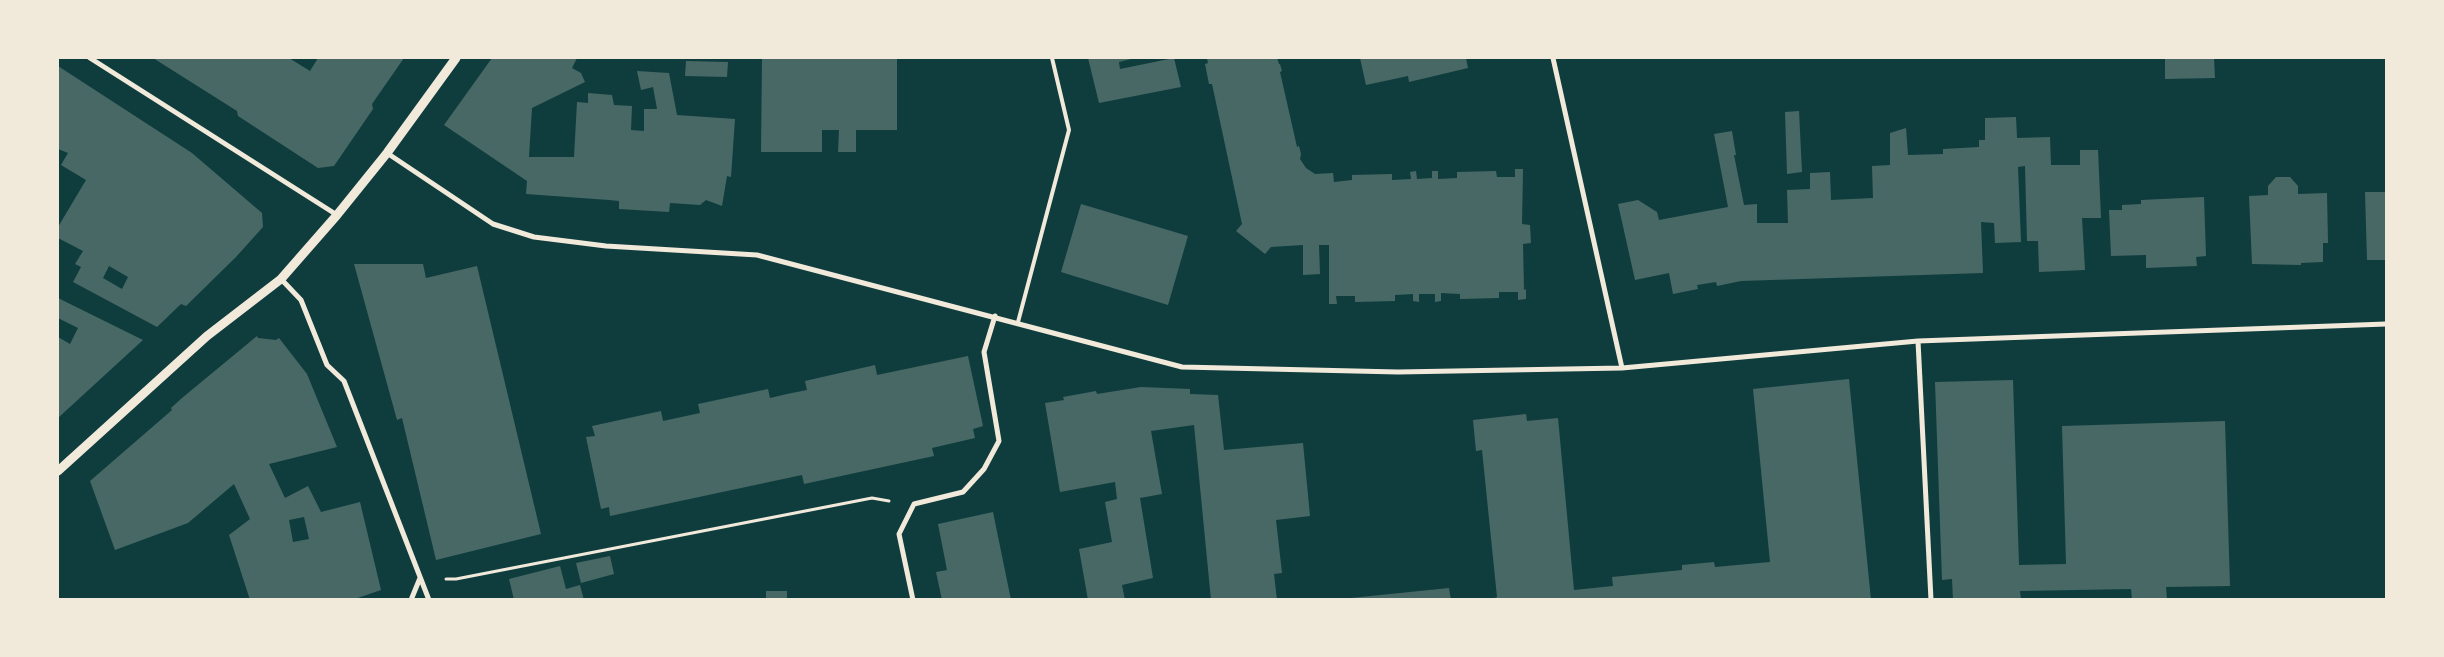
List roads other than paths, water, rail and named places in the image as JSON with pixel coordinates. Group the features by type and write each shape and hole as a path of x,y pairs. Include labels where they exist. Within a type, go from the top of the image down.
{"street":[{"path":"90,58 337,215"},
{"path":"58,471 207,336 281,278 337,215 386,153 456,58"},
{"path":"1553,58 1622,368"},
{"path":"386,153 493,224 534,237 606,246 758,255 996,316 1182,367 1398,372 1622,368 1918,341 2386,324"},
{"path":"281,278 301,300 327,365 344,381 430,600"},
{"path":"913,600 899,534 914,504 963,492 984,469 999,441 984,352 996,316"},
{"path":"1918,341 1931,600"},
{"path":"411,600 420,577"}],"lane":[{"path":"1018,322 1070,130 1052,58"}]}
